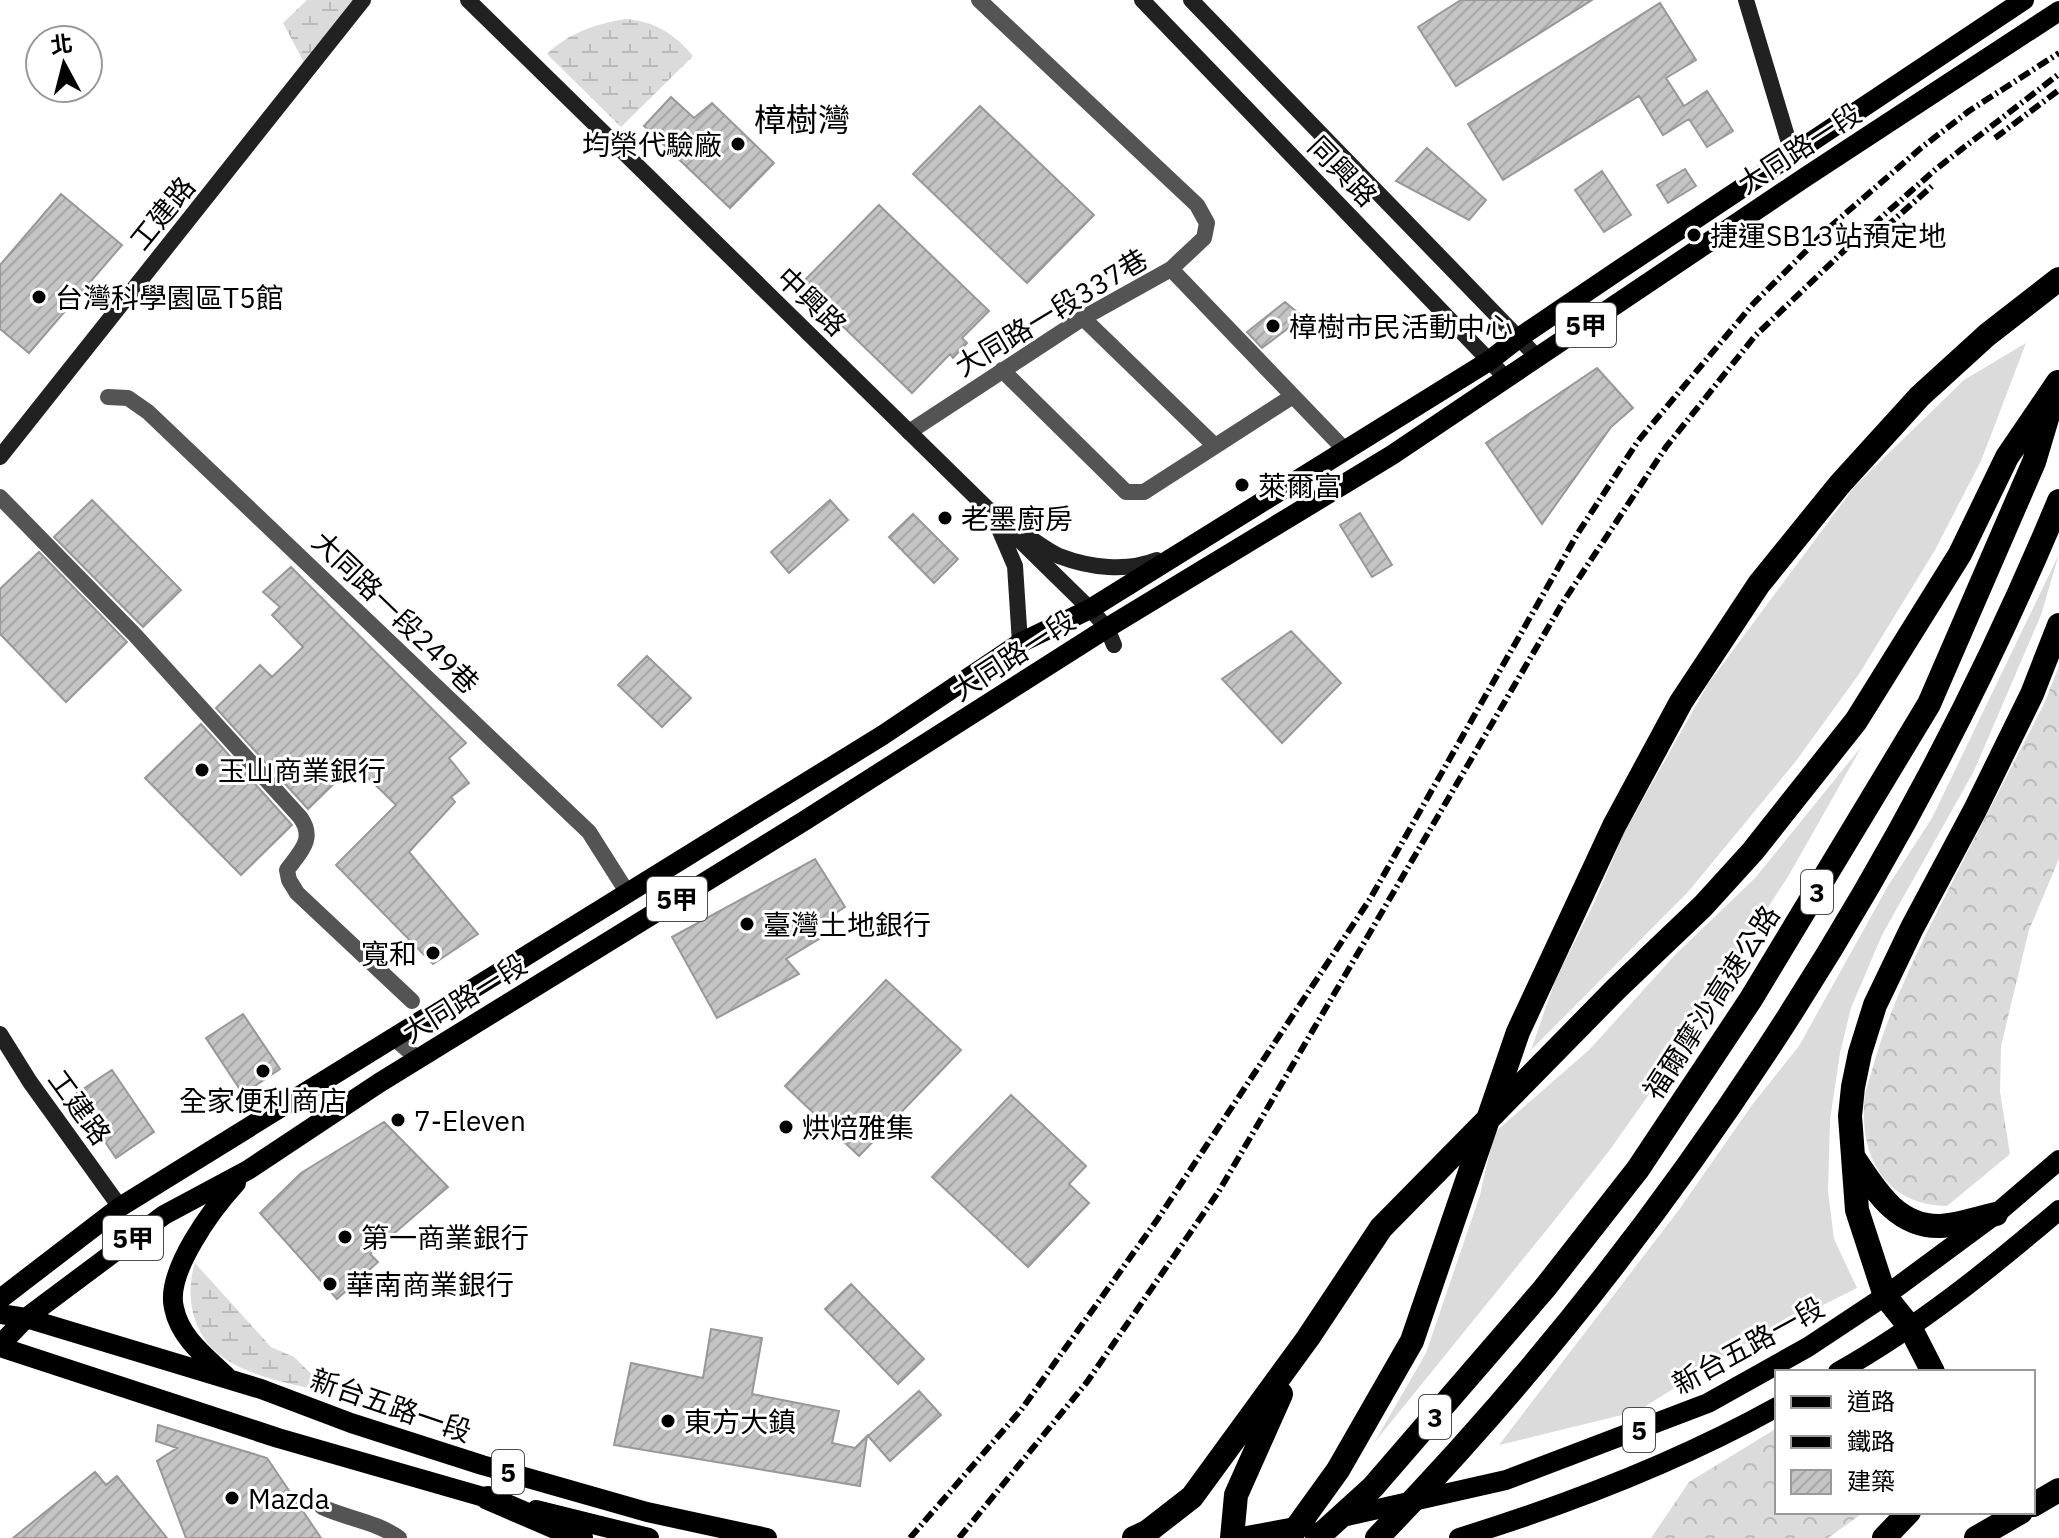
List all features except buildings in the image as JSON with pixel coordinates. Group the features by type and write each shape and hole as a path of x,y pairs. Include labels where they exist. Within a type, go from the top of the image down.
{"highway":[{"path":"1289,1538 1338,1470 1412,1341 1518,1032 1621,812 1681,702 1759,584 1840,484 1920,396 1987,335 2059,279"},
{"path":"1134,1538 1147,1532 1192,1497 1308,1338 1381,1228 1605,1000 1703,906 1753,851 1856,721 1960,554 2007,457 2059,381"},
{"name":"福爾摩沙高速公路","path":"1317,1538 1373,1487 1544,1289 1638,1169 1751,999 1929,704 2034,462 2059,381"},
{"name":"3","path":"1377,1538 1428,1486 1574,1315 1706,1139 1774,1037 1847,919 1938,759 2021,592 2059,501"},
{"path":"1932,1370 1910,1327 1885,1296 1857,1210 1850,1116 1853,1087 1875,1005 2032,694 2059,625"},
{"path":"1853,1156 1883,1201 1903,1217 1937,1226 1996,1214"},
{"path":"1234,1538 1236,1495 1308,1338"},
{"path":"2035,1504 2059,1490"},
{"path":"488,1498 581,1538"},
{"path":"1884,1538 1907,1514"},
{"path":"1976,1538 2018,1514"}],"main road":[{"name":"大同路一段","path":"0,1299 120,1207 883,735 1020,643 1090,609 1489,361 1792,153 2024,0"},
{"name":"大同路一段","path":"0,1346 26,1318 164,1215 248,1170 418,1059 900,760 1110,637 1392,455 2059,11"},
{"path":"883,735 900,760"},
{"name":"新台五路一段","path":"1234,1538 1357,1514 1520,1475 1708,1403 1808,1347 1885,1296 1996,1214 2059,1160"},
{"path":"230,1379 189,1341 173,1308 174,1287 185,1256 211,1210 248,1170"},
{"path":"1841,1370 1910,1327 1998,1262 2059,1210"},
{"name":"新台五路一段","path":"0,1314 26,1318 230,1379 351,1423 482,1465 647,1512 764,1538"},
{"name":"新台五路一段","path":"0,1346 278,1438 488,1498 649,1538"},
{"name":"5","path":"1459,1538 1541,1513 1664,1464 1719,1439 1775,1408"}],"street":[{"name":"工建路","path":"0,457 363,0"},
{"name":"中興路","path":"468,0 1090,609 1110,637"},
{"path":"979,0 1197,205 1207,223 1204,238 1171,269"},
{"name":"同興路","path":"1142,0 1507,379"},
{"name":"同興路","path":"1191,0 1538,358"},
{"path":"1746,0 1792,153 1804,178"},
{"name":"大同路一段337巷","path":"909,432 1083,318 1171,269 1344,449"},
{"path":"1083,318 1214,445"},
{"path":"1002,370 1126,492 1144,492 1293,396"},
{"name":"大同路一段249巷","path":"108,397 128,398 148,412 533,778 589,832 627,892"},
{"path":"0,497 135,635 300,817 307,826 308,836 302,853 287,870 289,880 297,893 412,1001"},
{"path":"993,515 1059,556 1099,567 1140,567 1183,550"},
{"path":"993,515 1015,566 1020,643"},
{"name":"工建路","path":"0,1034 30,1082 120,1207"},
{"path":"394,1038 418,1059"},
{"path":"322,1507 371,1522 399,1538"}],"green space":[{"path":"307,0 363,0 308,70 283,23"},
{"path":"625,19 645,22 663,30 693,56 621,127 547,54 583,30"},
{"path":"2026,343 1981,461 1935,550 1859,674 1796,761 1688,892 1531,1050 1555,981 1624,833 1708,684 1855,486 1964,380"},
{"path":"2059,554 2041,615 1974,771 1882,935 1851,1008 1840,1053 1830,1120 1828,1191 1834,1239 1857,1288 1743,1345 1638,1411 1499,1445 1678,1211 1752,1105 1799,1046 1888,886 1932,818"},
{"path":"2059,666 2059,859 2029,930 2001,1046 2000,1092 2010,1154 1947,1206 1926,1204 1908,1198 1894,1188 1873,1161 1864,1124 1866,1089 1889,1019 1911,967 2044,704"},
{"path":"1862,746 1789,875 1677,1055 1609,1151 1374,1443 1426,1353 1480,1195 1494,1133 1590,1049 1675,955 1755,878"},
{"path":"195,1263 271,1347 294,1357 332,1394 249,1371 213,1349 198,1328 191,1302"},
{"path":"1775,1429 1775,1514 1861,1514 1828,1538 1651,1538 1689,1482"}],"railway":[{"path":"910,1538 1021,1410 1157,1220 1370,899 1578,533 1638,441 1753,304 1831,226 1969,111 2059,53"},
{"path":"959,1538 1087,1382 1219,1191 1563,602 1666,447 1755,336 1849,246 1936,169 2059,74"},
{"path":"1995,138 2059,90"},
{"path":"1869,242 1932,186"}],"place":[{"name":"均榮代驗廠","path":"738,144"},
{"name":"捷運SB13站預定地","path":"1694,235"},
{"name":"台灣科學園區T5館","path":"39,297"},
{"name":"樟樹市民活動中心","path":"1273,326"},
{"name":"萊爾富","path":"1242,485"},
{"name":"老墨廚房","path":"945,518"},
{"name":"玉山商業銀行","path":"202,770"},
{"name":"臺灣土地銀行","path":"747,924"},
{"name":"寬和","path":"433,953"},
{"name":"全家便利商店","path":"263,1071"},
{"name":"7-Eleven","path":"398,1120"},
{"name":"烘焙雅集","path":"786,1127"},
{"name":"第一商業銀行","path":"345,1237"},
{"name":"華南商業銀行","path":"330,1284"},
{"name":"東方大鎮","path":"668,1421"},
{"name":"Mazda","path":"232,1498"}],"district":[{"name":"樟樹灣","path":"802,119"}]}
